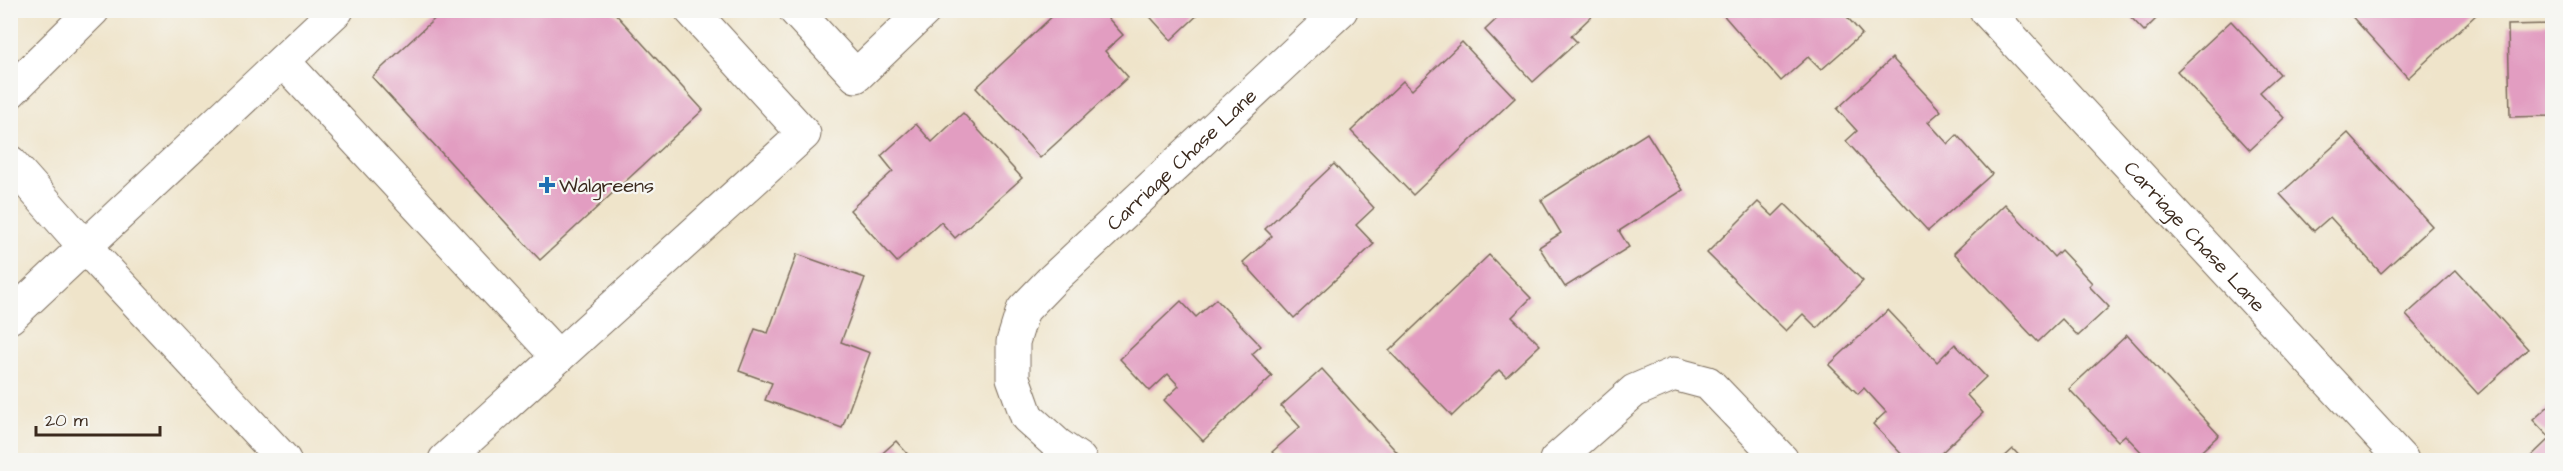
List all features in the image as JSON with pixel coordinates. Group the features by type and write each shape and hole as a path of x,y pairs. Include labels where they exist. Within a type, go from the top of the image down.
{"street":[{"path":"10,92 93,10"},
{"path":"10,317 337,10"},
{"path":"445,460 804,134 691,10"},
{"path":"795,10 856,76 925,10"},
{"name":"Carriage Chase Lane","path":"1080,460 1058,445 1027,417 1013,378 1013,342 1023,310 1051,281 1341,10"},
{"name":"Carriage Chase Lane","path":"1986,10 2402,460"},
{"path":"283,61 558,357"},
{"path":"10,162 86,248 284,460"},
{"path":"1556,460 1634,391 1674,374 1708,383 1782,460"}],"building":[{"name":"Walgreens","path":"444,10 612,10 703,110 540,260 372,77"},
{"path":"1059,10 1101,10 1123,35 1105,51 1128,77 1040,158 976,88"},
{"path":"1144,10 1203,10 1171,40"},
{"path":"1501,10 1598,10 1571,36 1577,42 1533,82 1485,30 1503,13"},
{"path":"1719,10 1841,10 1862,34 1821,70 1808,57 1781,81"},
{"path":"2124,10 2165,10 2144,31"},
{"path":"2346,10 2476,10 2478,13 2408,78"},
{"path":"2231,21 2280,74 2260,92 2284,118 2250,150 2177,71"},
{"path":"2552,24 2552,116 2510,117 2508,25"},
{"path":"1462,42 1515,98 1413,195 1351,131 1403,81 1412,90"},
{"path":"1892,58 1941,111 1928,122 1948,144 1957,135 1992,174 1928,231 1846,141 1857,131 1837,109"},
{"path":"963,113 1022,178 955,238 941,222 897,262 850,210 893,171 881,156 916,124 932,142"},
{"path":"1647,133 1683,190 1619,231 1629,247 1565,287 1539,247 1561,233 1541,200"},
{"path":"2348,133 2432,226 2381,273 2330,217 2314,231 2280,194"},
{"path":"1334,164 1374,208 1356,225 1374,244 1294,318 1243,262 1272,236 1265,229"},
{"path":"1758,202 1773,216 1785,204 1863,281 1817,328 1803,314 1786,331 1707,253"},
{"path":"2005,204 2054,257 2061,250 2092,283 2089,286 2109,307 2078,336 2062,319 2038,342 1954,253"},
{"path":"797,254 865,278 841,342 870,353 842,428 765,400 772,383 739,371 755,329 768,333"},
{"path":"1489,255 1531,298 1512,317 1540,345 1506,377 1499,370 1452,416 1389,351"},
{"path":"2456,270 2528,349 2478,394 2406,315"},
{"path":"1216,299 1261,346 1252,354 1272,376 1203,441 1164,400 1179,386 1168,374 1150,391 1120,359 1181,301 1196,317"},
{"path":"1888,310 1937,362 1955,344 1986,377 1967,395 1983,413 1934,460 1907,460 1873,424 1886,412 1864,388 1858,394 1829,365"},
{"path":"2127,335 2219,435 2192,460 2168,460 2161,453 2154,460 2149,460 2125,435 2118,441 2069,389"},
{"path":"1322,369 1404,460 1279,460 1272,452 1300,427 1281,406"},
{"path":"2552,403 2552,460 2527,460 2550,438 2533,420"},
{"path":"896,441 913,460 875,460"},
{"path":"2013,449 2023,460 2001,460"}],"place":[{"name":"Walgreens","path":"547,185"}]}
